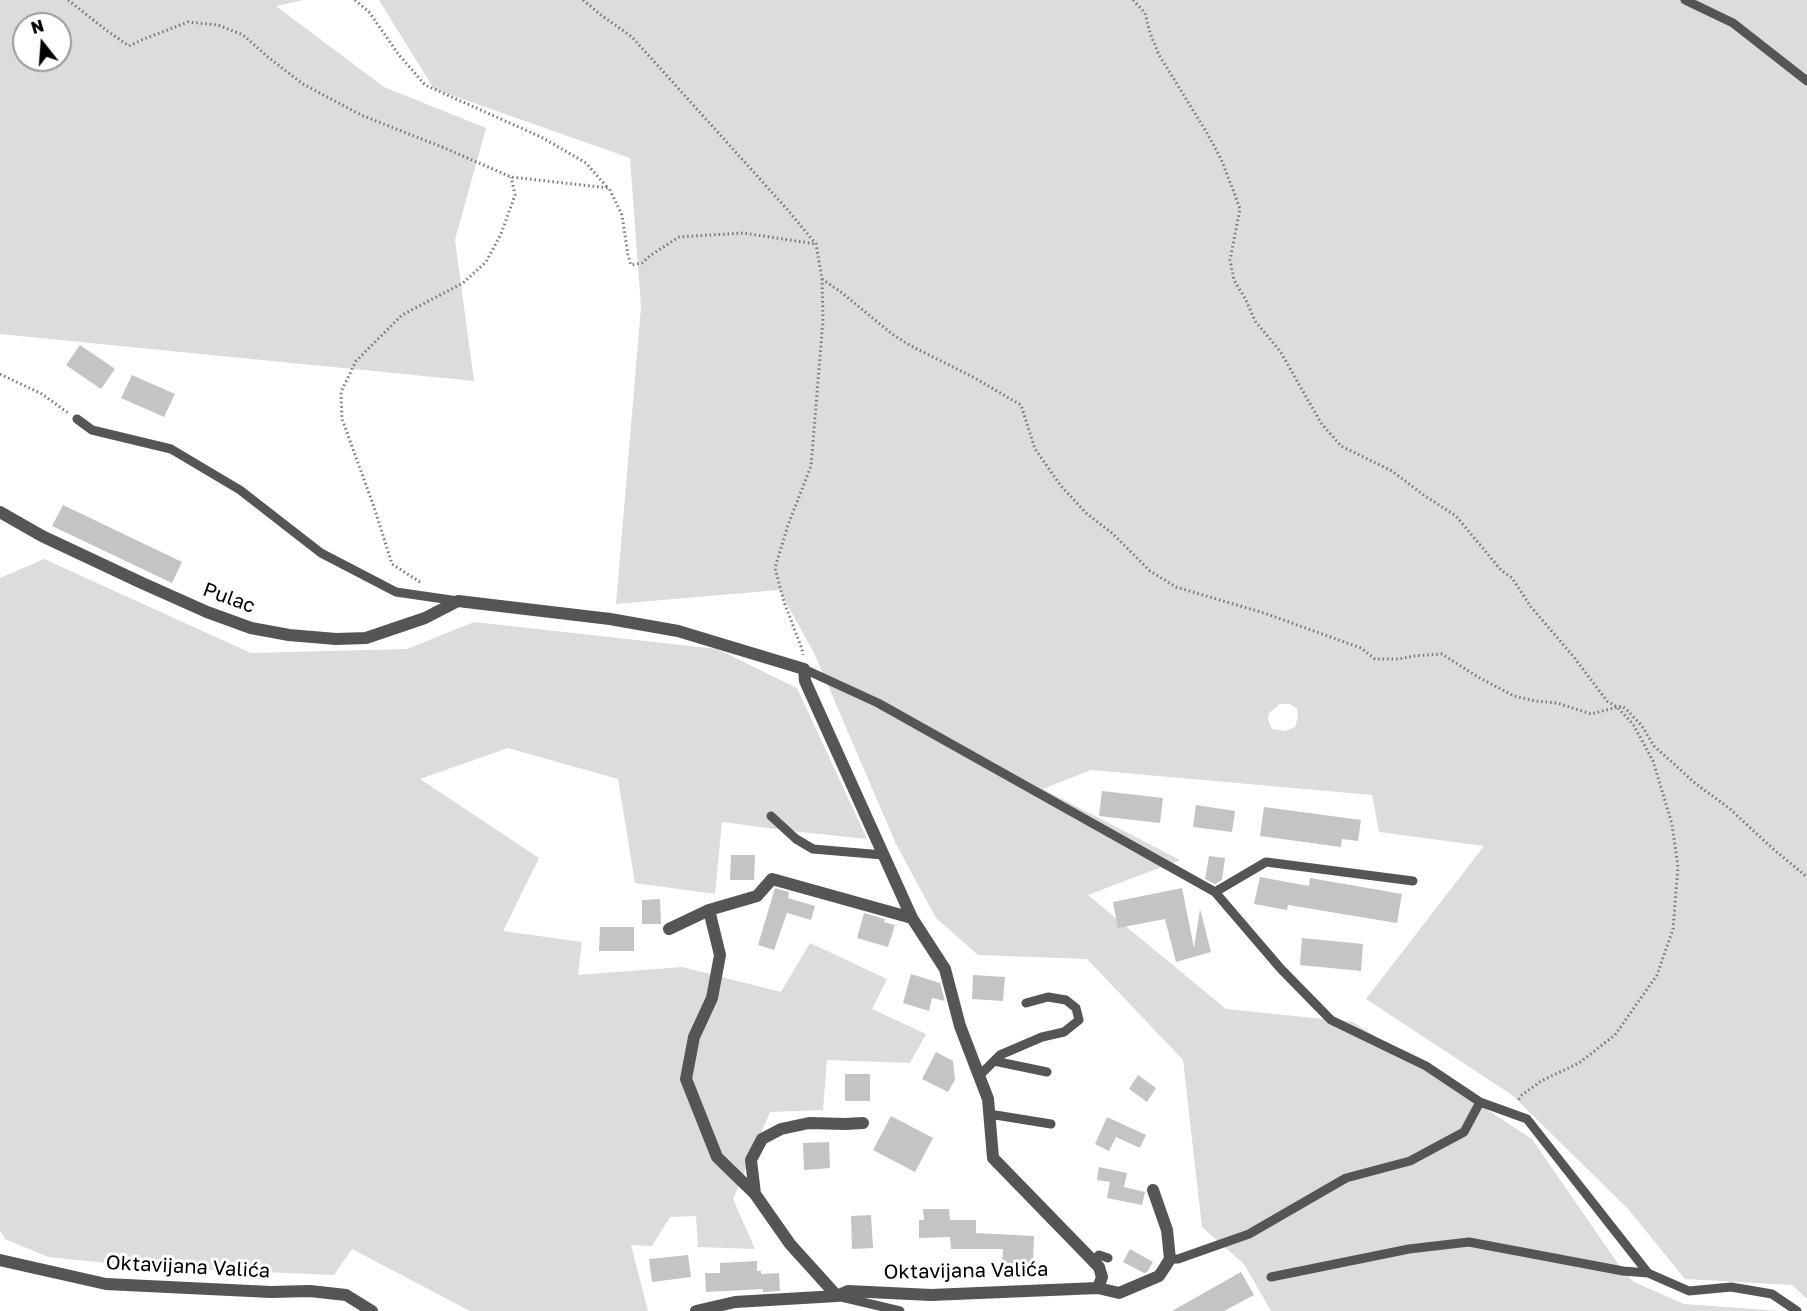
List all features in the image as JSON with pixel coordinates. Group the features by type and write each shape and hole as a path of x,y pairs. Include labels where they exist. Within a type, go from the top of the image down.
{"street":[{"name":"Pulac","path":"0,512 42,536 132,579 207,612 251,628 312,637 366,638 425,618 458,601"},
{"path":"458,601 610,619 678,631 804,669 805,681 912,918 945,969 960,1026 988,1099 993,1158 1099,1267 1102,1277 1098,1288"},
{"path":"669,928 709,910 758,896 772,879 912,918"},
{"path":"709,910 720,955 712,998 694,1037 686,1078 717,1157 755,1194 790,1244 837,1296"},
{"path":"755,1194 751,1160 762,1140 781,1129 809,1123 863,1123"},
{"path":"1153,1190 1167,1230 1170,1259"},
{"name":"Oktavijana Valića","path":"696,1311 735,1302 837,1296 848,1291 859,1290 930,1295 1098,1288 1119,1293 1159,1276 1170,1259"},
{"name":"Oktavijana Valića","path":"0,1260 106,1284 271,1292 310,1291 346,1295 372,1311"}],"lane":[{"path":"1685,0 1733,23 1807,81"},
{"path":"77,419 92,430 171,449 240,490 321,553 396,592 458,601"},
{"path":"804,669 878,703 1215,892 1281,969 1331,1020 1426,1066 1480,1102 1527,1119 1648,1273"},
{"path":"771,816 796,838 813,849 883,855"},
{"path":"1215,892 1266,862 1413,881"},
{"path":"979,1076 1000,1055 1042,1037 1064,1032 1079,1020 1076,1008 1066,1000 1048,997 1026,1002"},
{"path":"994,1061 1047,1072"},
{"path":"1170,1259 1179,1259 1249,1234 1346,1178 1410,1161 1464,1132 1480,1102"},
{"path":"989,1114 1051,1124"},
{"path":"1271,1277 1409,1249 1469,1242 1623,1271 1648,1273 1689,1291 1731,1287 1772,1294 1797,1311"},
{"path":"1093,1261 1100,1255 1108,1258"},
{"path":"837,1296 900,1311"}],"path":[{"path":"69,0 129,46 188,22 218,25 243,35 303,84 361,115 511,177 609,188"},
{"path":"355,0 369,12 399,55 425,85 541,137 586,163 609,188 622,215 631,265 642,263 679,237 743,233 816,244"},
{"path":"583,0 632,37 816,244 822,279 823,320 811,466 788,525 775,568 784,602 802,649 804,669"},
{"path":"1133,0 1145,13 1150,33 1160,54 1212,142 1235,195 1240,209 1230,260 1234,280 1255,321 1280,351 1321,423 1341,446 1392,471 1456,516 1501,570 1512,578 1531,607 1573,656 1607,701 1617,707 1633,724 1653,760 1672,824 1678,867 1673,929 1657,975 1615,1035 1579,1063 1541,1081 1522,1095 1509,1112"},
{"path":"423,584 392,564 342,419 341,392 356,361 402,315 463,283 486,262 501,234 515,195 511,177"},
{"path":"822,279 892,334 1021,405 1035,449 1061,486 1087,514 1112,532 1150,571 1176,587 1264,613 1361,648 1376,659 1442,654 1514,696 1557,703 1592,714 1622,706 1642,726 1654,746 1807,877"},
{"path":"0,374 42,394 77,419"}],"shaded area":[{"path":"0,0 303,0 276,6 384,87 486,128 455,240 474,381 0,334"},
{"path":"379,0 1807,0 1807,1299 1792,1285 1685,1279 1628,1209 1512,1095 1366,999 1484,846 1379,832 1372,795 1091,770 1043,789 1180,860 1088,895 1226,1009 1353,1022 1532,1139 1623,1271 1634,1282 1684,1304 1781,1311 1271,1311 1244,1264 1202,1227 1183,1060 1087,959 978,955 936,918 896,844 814,653 779,590 616,604 641,307 630,158 434,89","holes":["1280,704 1290,704 1297,709 1298,717 1295,727 1285,731 1272,729 1268,720 1269,713"]},
{"path":"44,559 251,653 407,649 474,622 717,649 797,688 867,839 722,822 715,894 635,883 618,779 508,748 420,779 539,858 503,931 582,942 578,975 682,967 781,992 810,943 887,979 872,1009 926,1034 910,1063 827,1060 823,1110 770,1112 733,1199 755,1249 698,1247 696,1216 670,1217 652,1246 631,1245 648,1311 470,1311 352,1249 334,1275 145,1267 48,1257 5,1239 0,1230 0,578"}],"building":[{"path":"80,345 115,369 101,389 66,365"},
{"path":"132,375 175,394 164,417 121,398"},
{"path":"63,505 182,562 172,583 52,526"},
{"path":"1102,791 1163,798 1160,823 1099,816"},
{"path":"1196,805 1235,811 1232,832 1193,827"},
{"path":"1264,807 1361,820 1358,841 1342,839 1341,847 1260,836"},
{"path":"731,855 755,855 754,880 730,880"},
{"path":"1209,856 1225,858 1222,880 1215,884 1205,879"},
{"path":"1260,877 1309,886 1310,878 1402,894 1397,923 1288,905 1287,910 1254,904"},
{"path":"775,888 789,892 788,898 815,906 811,920 787,913 774,950 758,945"},
{"path":"1182,888 1194,948 1200,909 1211,952 1176,962 1165,919 1118,928 1113,902"},
{"path":"660,899 661,924 642,924 642,900"},
{"path":"864,913 885,919 884,922 895,925 888,947 857,938"},
{"path":"600,927 634,927 634,951 599,951"},
{"path":"1302,938 1363,944 1361,971 1300,965"},
{"path":"911,974 940,983 945,1001 932,998 929,1011 903,1003"},
{"path":"973,975 1005,977 1003,1001 972,999"},
{"path":"936,1052 953,1061 955,1080 948,1092 922,1079"},
{"path":"845,1074 870,1074 870,1101 845,1101"},
{"path":"1138,1075 1156,1088 1147,1102 1129,1089"},
{"path":"891,1116 933,1138 915,1172 873,1150"},
{"path":"1107,1117 1146,1135 1140,1148 1116,1137 1109,1151 1095,1144"},
{"path":"829,1142 830,1168 804,1170 803,1143"},
{"path":"1099,1167 1127,1173 1124,1187 1145,1192 1142,1205 1107,1198 1110,1182 1097,1180"},
{"path":"923,1209 949,1209 950,1220 976,1220 976,1233 1034,1236 1033,1264 1002,1263 1003,1249 951,1249 950,1237 919,1238 919,1220 924,1220"},
{"path":"871,1215 873,1248 852,1249 851,1216"},
{"path":"1130,1249 1153,1262 1147,1272 1144,1273 1123,1262"},
{"path":"688,1255 691,1277 652,1282 649,1259"},
{"path":"757,1261 757,1271 761,1271 761,1274 779,1273 780,1291 763,1292 763,1289 706,1292 705,1273 720,1273 720,1263"},
{"path":"1241,1272 1254,1295 1224,1311 1172,1311"}]}
